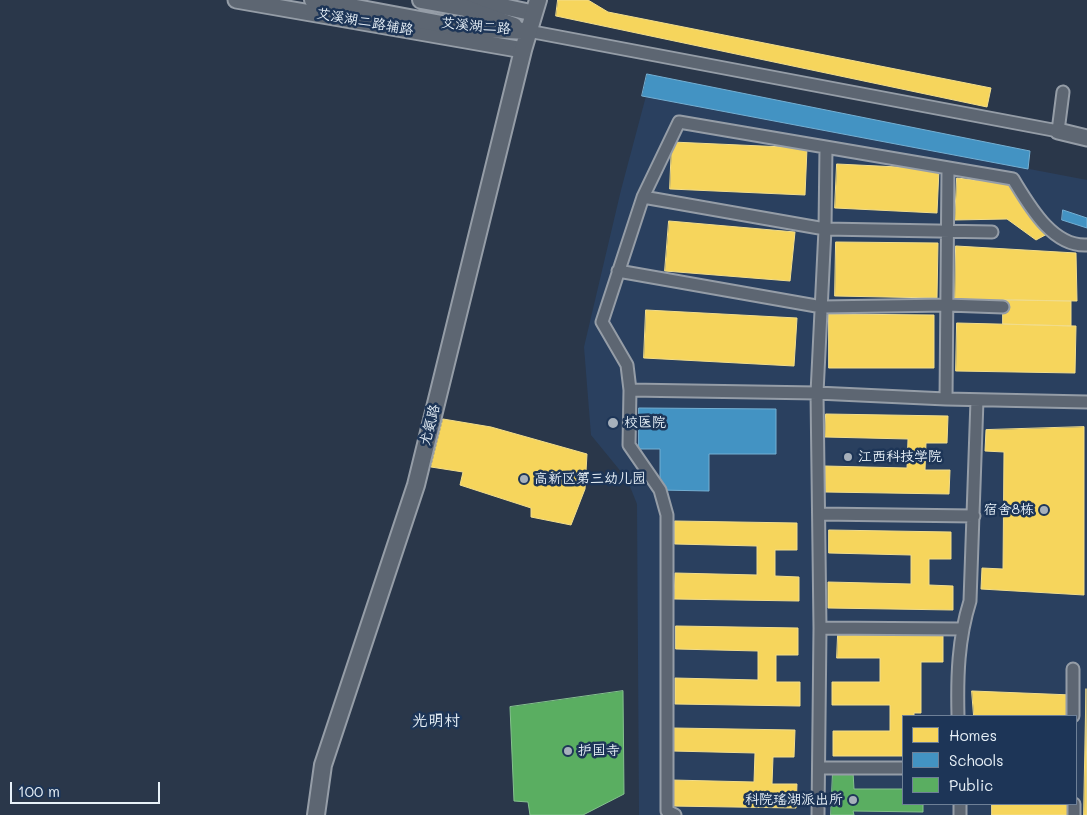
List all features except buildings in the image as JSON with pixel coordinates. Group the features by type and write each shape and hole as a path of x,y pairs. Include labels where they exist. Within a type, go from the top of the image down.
{"main road":[{"name":"艾溪湖二路","path":"314,0 463,28 528,30"},
{"name":"艾溪湖二路","path":"421,0 465,8 528,30"},
{"name":"尤氨路","path":"316,815 322,765 416,485 432,443 523,50 536,6"}],"street":[{"name":"艾溪湖二路辅路","path":"236,0 523,50"},
{"path":"472,0 536,6"},
{"path":"528,30 1087,138"},
{"path":"1058,131 1063,92"},
{"path":"675,815 668,811 667,515 660,490 629,446 630,390 627,365 602,322 643,197 679,122 1013,179 1034,213 1054,232 1076,245 1087,244"},
{"path":"818,815 820,628 817,393 825,229 826,147"},
{"path":"946,399 948,168"},
{"path":"643,197 825,229 992,232"},
{"path":"618,271 822,307 947,305 1003,307"},
{"path":"630,390 817,393 946,399 1087,402"},
{"path":"958,715 957,675 962,629 970,601 977,400"},
{"path":"819,514 974,516"},
{"path":"820,628 962,629"},
{"path":"1073,669 1073,715"},
{"path":"819,768 902,768"}],"shaded area":[{"name":"江西科技学院","path":"646,96 1087,180 1087,815 639,815 637,504 627,479 591,435 584,347 621,190"}],"place":[{"name":"校医院","path":"613,423"},
{"name":"江西科技学院","path":"848,457"},
{"name":"高新区第三幼儿园","path":"524,479"},
{"name":"宿舍8栋","path":"1044,510"},
{"name":"护国寺","path":"568,751"},
{"name":"科院瑶湖派出所","path":"853,800"}],"district":[{"name":"光明村","path":"436,721"}]}
